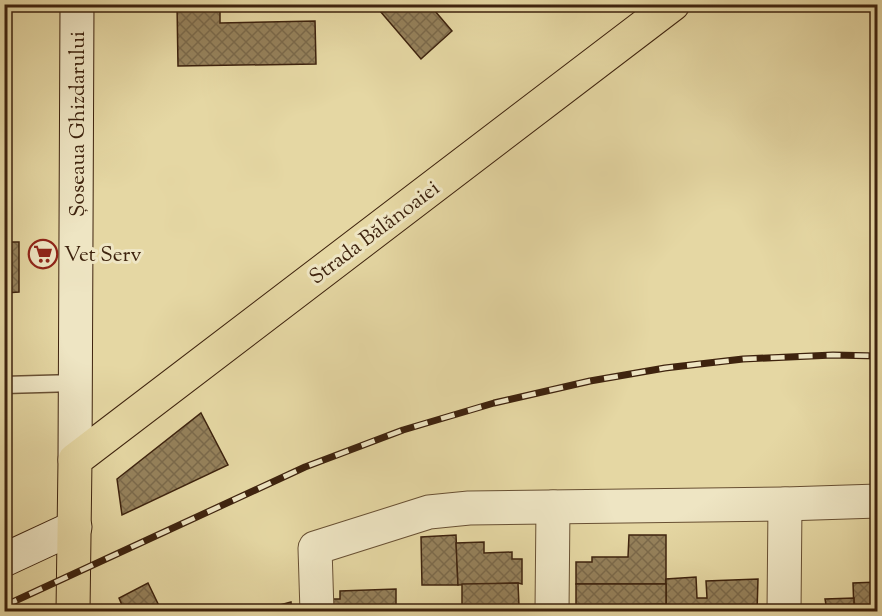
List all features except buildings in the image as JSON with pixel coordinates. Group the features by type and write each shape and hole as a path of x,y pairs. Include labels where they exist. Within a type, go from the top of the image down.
{"main road":[{"name":"Strada Bălănoaiei","path":"75,460 673,4"},
{"path":"73,612 75,460"}],"street":[{"name":"Șoseaua Ghizdarului","path":"75,460 77,4"},
{"path":"317,612 315,548 429,512 469,508 878,501"},
{"path":"784,612 785,504"},
{"path":"552,612 553,507"},
{"path":"4,560 75,527"}],"lane":[{"path":"4,386 75,383"}],"railway":[{"path":"4,606 305,467 403,430 494,403 590,381 665,368 743,359 833,355 878,356"}],"place":[{"name":"Vet Serv","path":"43,254"}]}
